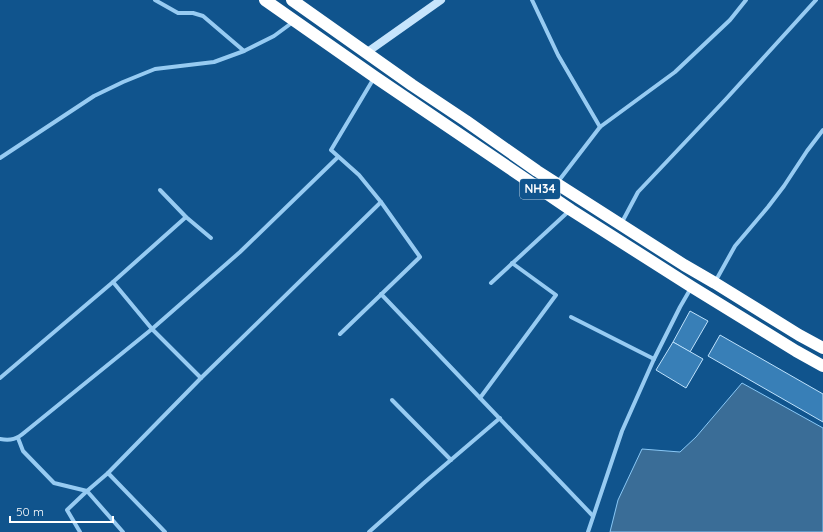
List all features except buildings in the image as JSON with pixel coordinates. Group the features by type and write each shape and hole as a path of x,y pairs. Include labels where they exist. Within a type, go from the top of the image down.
{"highway":[{"name":"NH34","path":"265,0 375,77 571,210 692,287 823,366"},
{"name":"NH34","path":"292,0 412,85 556,183 684,265 823,348"}],"street":[{"path":"155,0 178,13 193,13 203,16 244,51"},
{"path":"366,53 441,0"},
{"path":"532,0 558,55 600,127"},
{"path":"556,183 600,127 675,72 730,20 746,0"},
{"path":"621,224 638,192 726,99 816,0"},
{"path":"0,158 94,96 123,82 155,69 214,62 244,51 274,36 295,20"},
{"path":"340,334 420,257 381,202 359,176 331,150 375,77"},
{"path":"715,283 735,246 784,186 823,130"},
{"path":"0,439 7,440 18,438 152,329 240,252 338,157"},
{"path":"160,190 186,217 211,238"},
{"path":"80,532 67,510 108,473 201,378 381,202"},
{"path":"491,283 571,210"},
{"path":"0,378 113,282 186,217"},
{"path":"480,398 556,295 512,263"},
{"path":"113,282 152,329 201,378"},
{"path":"588,532 622,432 654,359 680,307 692,287"},
{"path":"381,294 593,516"},
{"path":"571,317 654,359"},
{"path":"392,400 451,460"},
{"path":"369,532 500,418"},
{"path":"18,438 23,451 54,483 87,491 123,532"},
{"path":"108,473 165,532"}],"water":[{"path":"742,383 823,428 823,532 610,532 618,500 642,449 680,452 696,437"}]}
